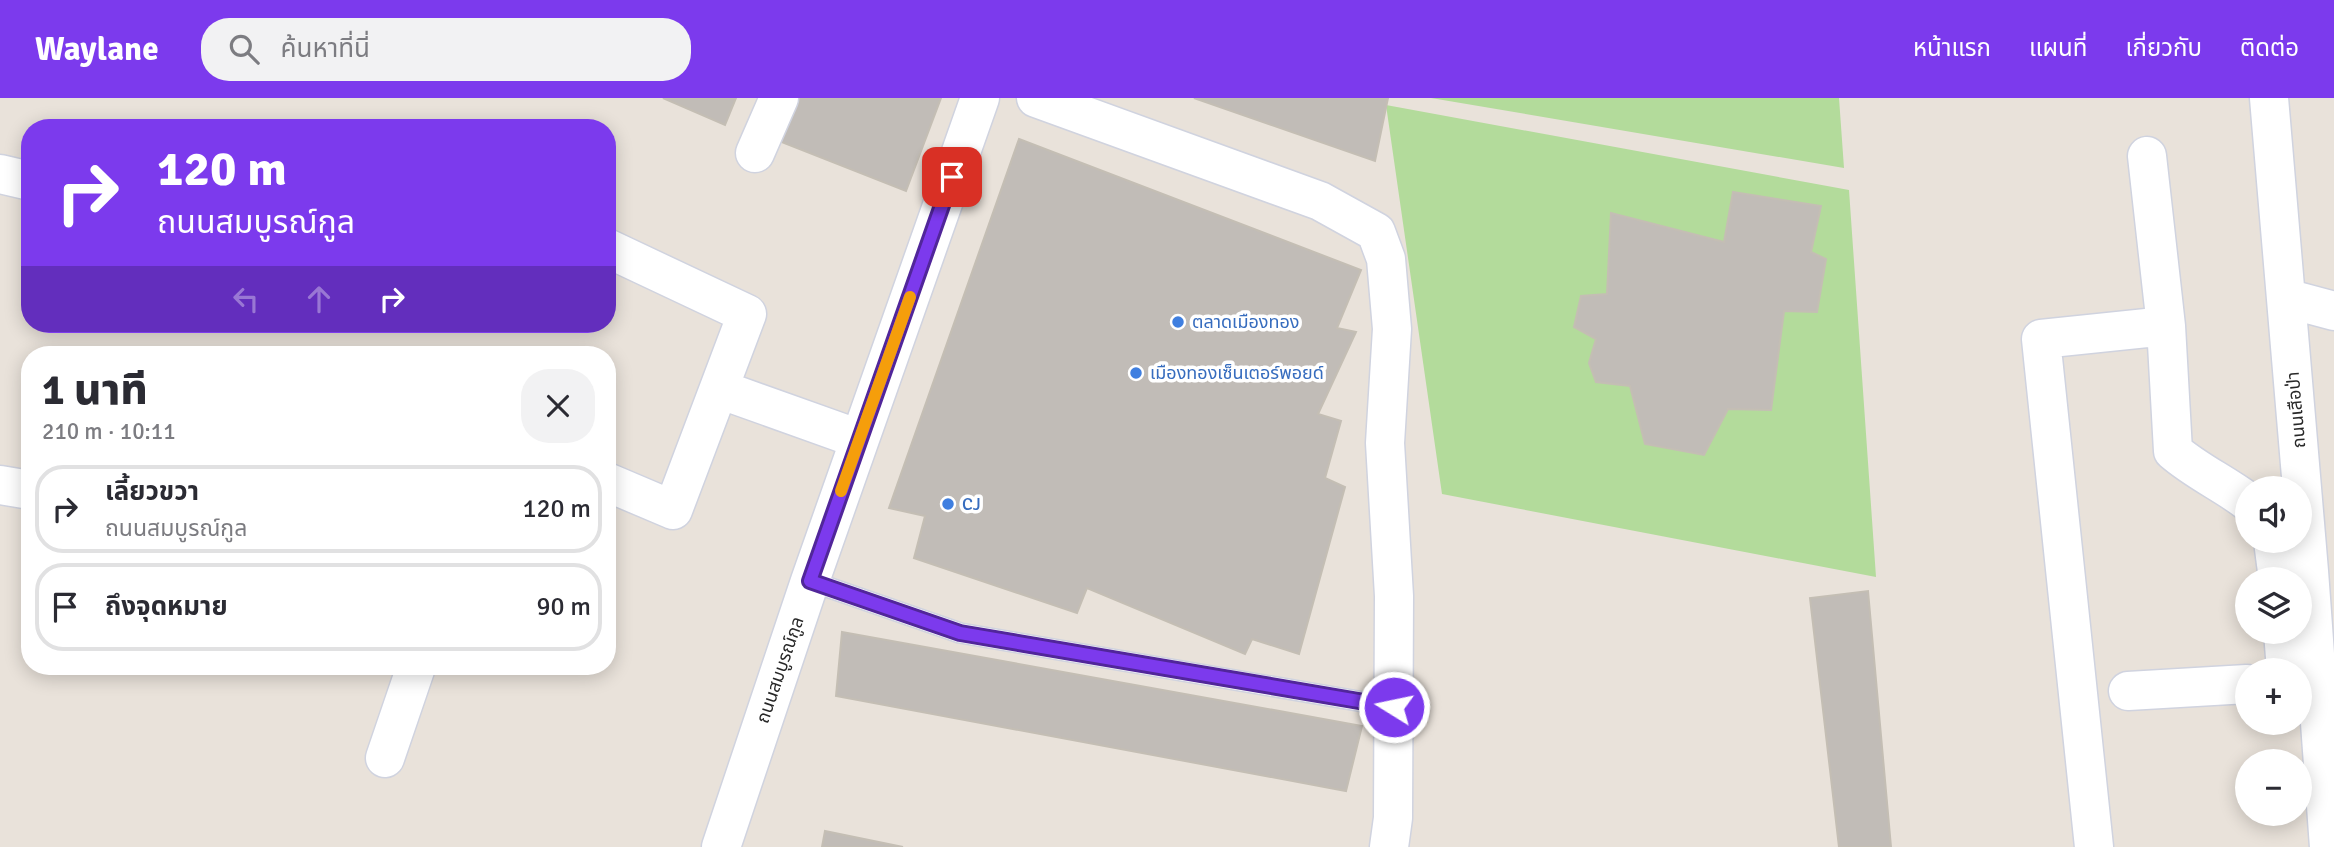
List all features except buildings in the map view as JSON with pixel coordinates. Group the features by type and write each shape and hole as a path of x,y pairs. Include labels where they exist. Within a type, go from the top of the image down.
{"street":[{"path":"755,153 779,98"},
{"name":"ถนนสมบูรณ์กูล","path":"721,847 859,439 980,98"},
{"path":"1036,98 1320,201 1376,232 1386,259 1392,329 1385,443 1394,596 1393,818 1390,847"},
{"name":"ถนนเสือป่า","path":"2269,98 2306,567"},
{"path":"2147,156 2166,326 2173,451 2190,466 2235,492"},
{"path":"0,174 21,179"},
{"path":"616,252 747,314 673,510 616,486"},
{"path":"2286,298 2334,311"},
{"path":"2094,847 2040,339 2166,326"},
{"path":"719,388 859,439"},
{"path":"0,485 21,488"},
{"path":"2285,553 2298,567"},
{"path":"385,758 413,675"},
{"path":"2127,691 2235,685"},
{"name":"ถนนเสือป่า","path":"2310,735 2329,847"}],"lane":[{"path":"810,581 960,633 1394,707"}],"green space":[{"path":"1431,98 1839,98 1844,168"},
{"path":"1386,105 1849,190 1876,577 1442,494"}],"slow traffic":[{"path":"841,491 910,297"}],"place":[{"name":"ตลาดเมืองทอง","path":"1178,322"},
{"name":"เมืองทองเซ็นเตอร์พอยด์","path":"1136,373"},
{"name":"CJ","path":"948,504"}],"route":[{"path":"952,177 810,581 960,633 1394,707"}]}
